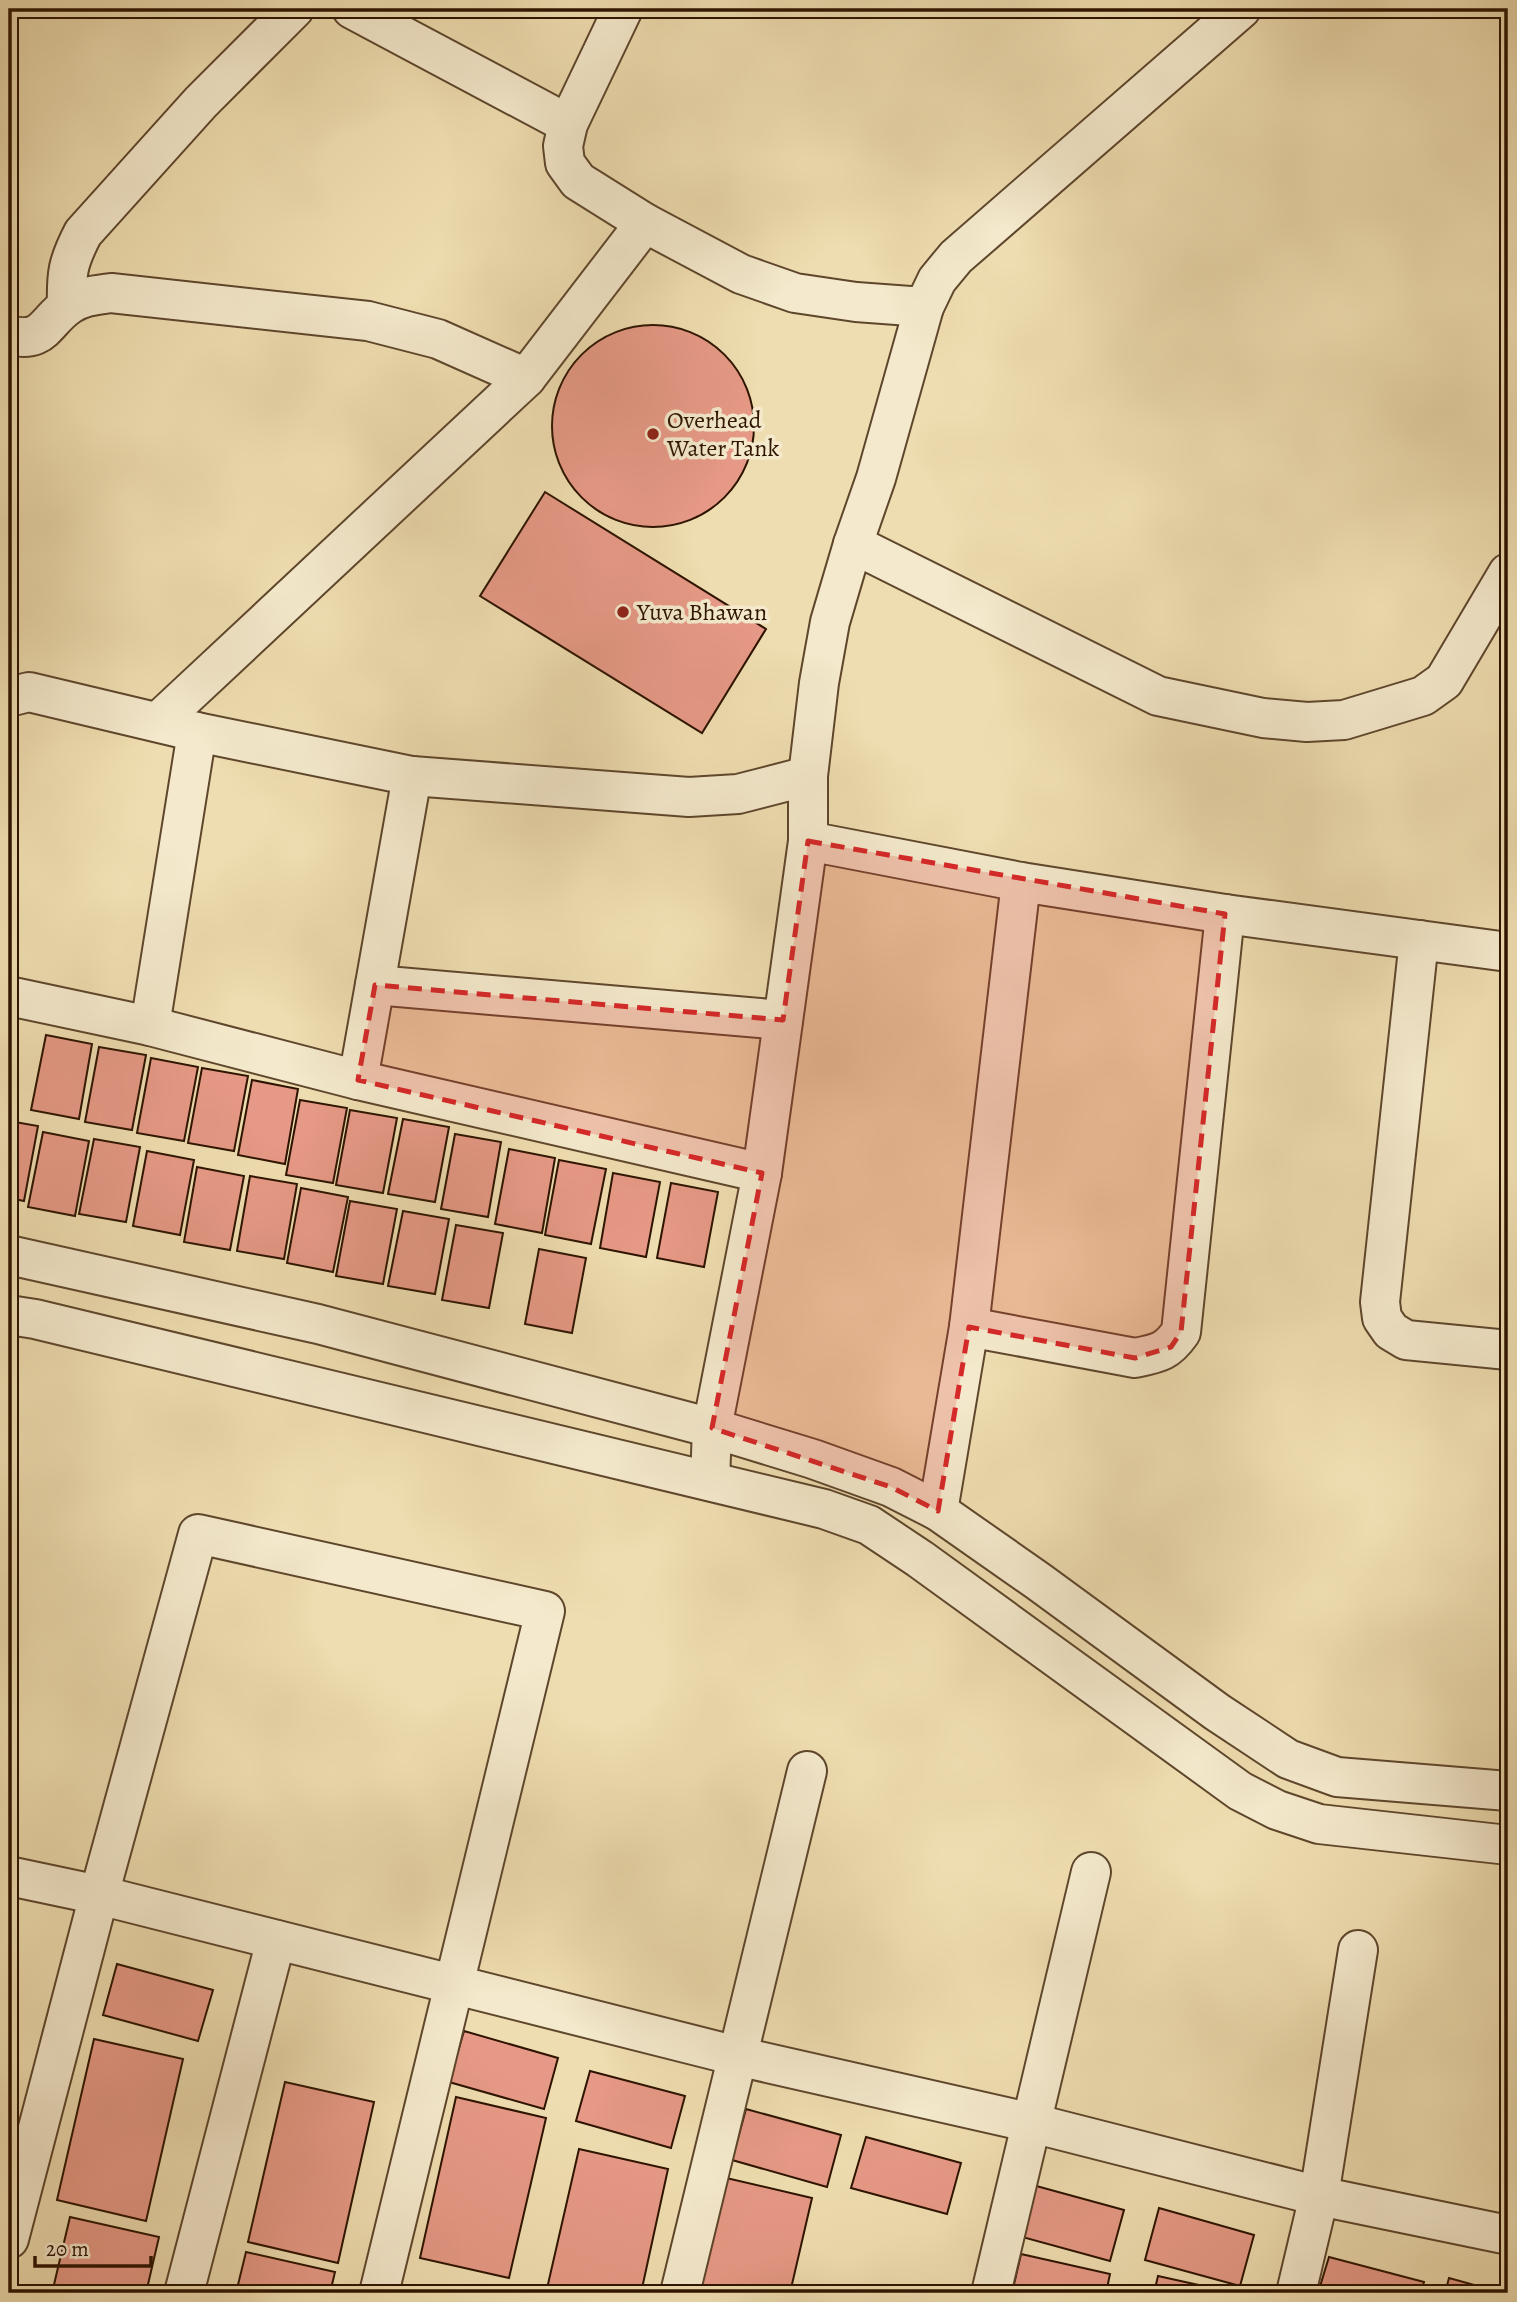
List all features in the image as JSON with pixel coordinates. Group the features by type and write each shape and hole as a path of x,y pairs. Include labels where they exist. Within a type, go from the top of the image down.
{"street":[{"path":"67,306 66,278 70,257 83,233 201,102 294,9"},
{"path":"352,9 568,124"},
{"path":"624,9 568,124 563,146 565,163 579,181 645,223 741,274 795,293 856,302 924,307"},
{"path":"710,1481 712,1428 762,1173 808,841 808,776 830,622 876,478 924,307 937,280 956,257 1241,9"},
{"path":"158,722 526,379 645,223"},
{"path":"9,335 28,338 43,332 67,306 86,296 111,293 368,321 438,339 526,379"},
{"path":"853,544 1158,696 1263,719 1307,722 1343,720 1423,696 1444,681 1508,573"},
{"path":"9,697 29,692 197,732 412,776 689,797 738,794 808,776"},
{"path":"150,1026 197,732"},
{"path":"358,1080 412,776"},
{"path":"808,841 1021,882 1225,914 1508,952"},
{"path":"938,1511 969,1327 1021,882"},
{"path":"969,1327 1135,1357 1158,1354 1171,1347 1181,1332 1225,914"},
{"path":"1419,940 1380,1302 1382,1318 1391,1331 1406,1340 1508,1350"},
{"path":"375,985 783,1020"},
{"path":"9,996 150,1026 358,1080 762,1173"},
{"path":"9,1255 318,1324 712,1428 813,1459 891,1488 938,1511 1217,1712 1289,1759 1337,1777 1508,1791"},
{"path":"9,1315 49,1322 824,1509 869,1525 1240,1791 1277,1810 1319,1824 1508,1845"},
{"path":"9,2239 99,1895 198,1534 545,1611 379,2293"},
{"path":"680,2293 807,1771"},
{"path":"991,2293 1091,1872"},
{"path":"9,1876 99,1895 737,2056 1032,2123 1319,2196 1508,2235"},
{"path":"184,2293 276,1940"},
{"path":"1296,2293 1319,2196 1358,1950"}],"highlighted area":[{"path":"808,841 1225,914 1181,1332 1171,1347 1135,1358 969,1327 938,1511 891,1487 712,1428 762,1173 358,1080 375,985 783,1020"}],"building":[{"name":"Overhead Water Tank","path":"653,325 692,333 709,342 724,355 737,370 746,387 754,426 746,465 737,482 724,497 709,510 692,519 653,527 614,519 597,510 582,497 569,482 560,465 552,426 560,387 569,370 582,355 597,342 614,333"},
{"name":"Yuva Bhawan","path":"545,492 766,629 702,733 480,596"},
{"path":"46,1035 92,1044 79,1119 31,1110"},
{"path":"99,1047 146,1055 132,1130 85,1122"},
{"path":"151,1058 198,1067 184,1141 137,1133"},
{"path":"202,1068 248,1076 234,1151 188,1143"},
{"path":"252,1080 298,1089 285,1164 238,1155"},
{"path":"300,1100 347,1108 333,1183 286,1175"},
{"path":"350,1110 397,1118 383,1193 336,1185"},
{"path":"403,1119 449,1127 435,1202 388,1194"},
{"path":"9,1121 38,1126 24,1201 9,1198"},
{"path":"43,1132 89,1141 75,1216 28,1207"},
{"path":"455,1134 501,1142 488,1217 441,1209"},
{"path":"94,1139 140,1147 126,1222 79,1214"},
{"path":"509,1149 555,1158 542,1233 495,1224"},
{"path":"147,1151 194,1160 180,1235 133,1226"},
{"path":"559,1160 606,1169 591,1244 545,1235"},
{"path":"197,1167 244,1176 230,1250 184,1242"},
{"path":"613,1173 660,1182 646,1257 600,1248"},
{"path":"250,1176 297,1184 284,1259 237,1251"},
{"path":"671,1183 718,1192 704,1267 657,1258"},
{"path":"301,1188 348,1197 333,1272 287,1263"},
{"path":"350,1201 397,1209 383,1284 336,1276"},
{"path":"403,1211 449,1219 435,1294 388,1286"},
{"path":"456,1225 503,1233 489,1308 442,1300"},
{"path":"539,1249 586,1258 572,1333 525,1324"},
{"path":"117,1964 213,1990 198,2041 103,2015"},
{"path":"464,2031 558,2058 544,2109 449,2082"},
{"path":"94,2039 183,2059 146,2221 57,2200"},
{"path":"590,2071 685,2096 671,2148 576,2121"},
{"path":"285,2082 374,2102 338,2263 248,2242"},
{"path":"456,2097 546,2118 509,2278 420,2258"},
{"path":"746,2109 841,2135 827,2187 732,2160"},
{"path":"866,2137 961,2163 947,2214 851,2188"},
{"path":"579,2149 668,2169 641,2293 546,2293"},
{"path":"722,2177 812,2198 790,2293 696,2293"},
{"path":"1029,2184 1124,2210 1110,2261 1015,2235"},
{"path":"1159,2208 1254,2235 1240,2286 1145,2260"},
{"path":"70,2217 159,2237 146,2293 52,2293"},
{"path":"246,2252 335,2272 330,2293 236,2293"},
{"path":"1021,2254 1110,2274 1106,2293 1012,2293"},
{"path":"1329,2257 1424,2282 1421,2293 1318,2293"},
{"path":"1158,2276 1235,2293 1154,2293"},
{"path":"1449,2278 1503,2293 1445,2293"}],"place":[{"name":"Overhead Water Tank","path":"653,434"},
{"name":"Yuva Bhawan","path":"623,612"}]}
